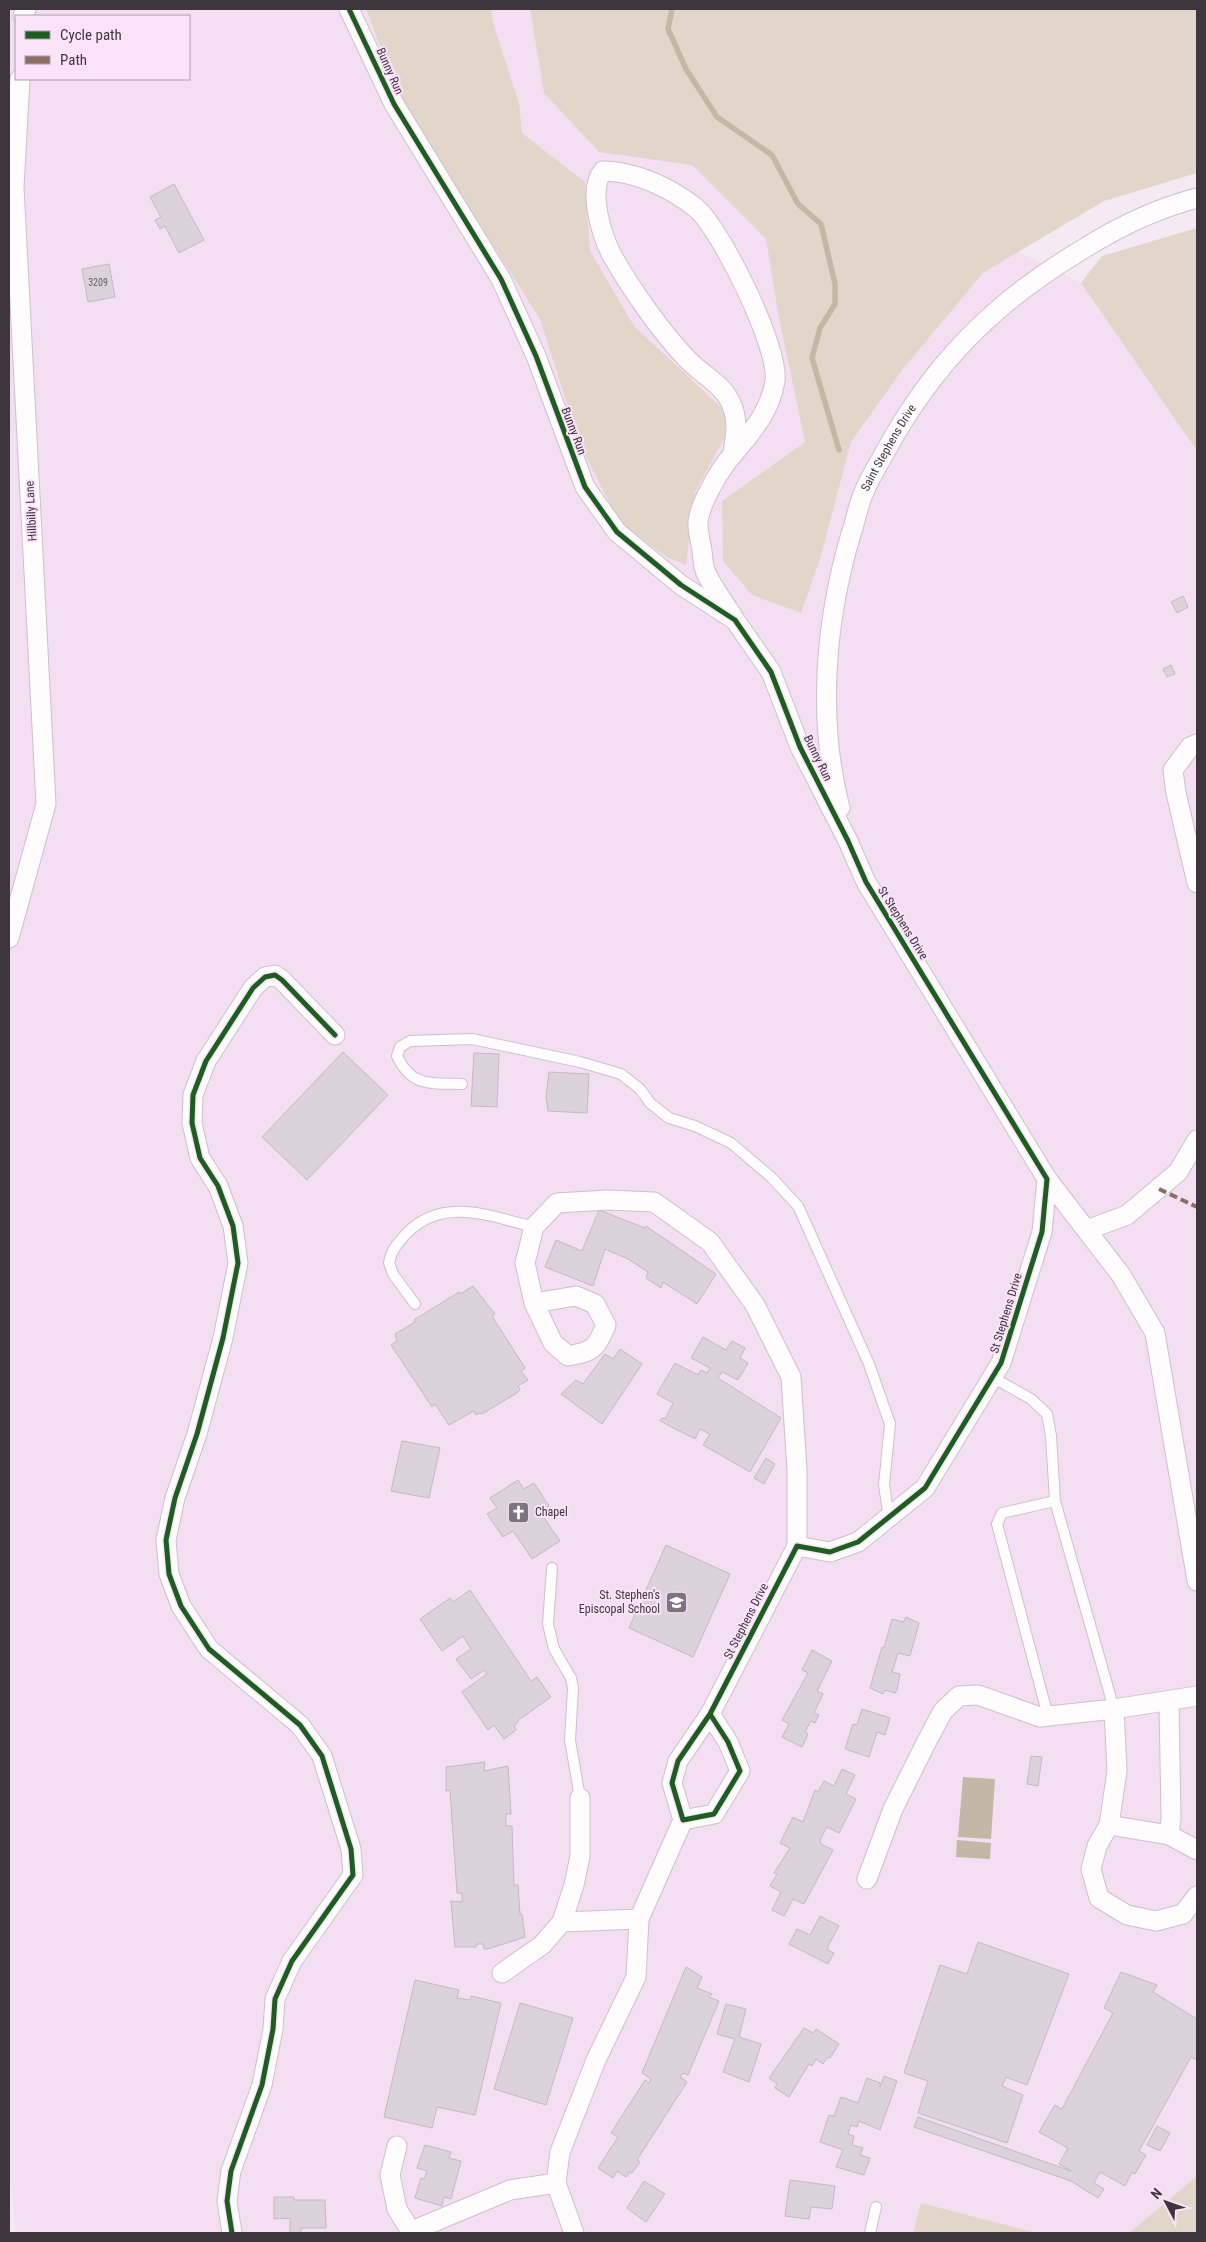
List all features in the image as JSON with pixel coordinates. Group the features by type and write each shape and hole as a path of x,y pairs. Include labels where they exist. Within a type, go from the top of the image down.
{"street":[{"name":"Bunny Run","path":"349,9 394,104 501,279 536,356 585,487 617,532 681,585 735,620 772,672 800,747 848,841"},
{"name":"Hillbilly Lane","path":"9,938 46,804 14,187 20,80"},
{"path":"733,453 737,422 730,401 718,385 687,360 654,317 612,256 597,212 597,178 603,171 618,171 660,185 697,209 722,242 753,304 769,346 776,378 770,403 756,429 733,453 713,482 698,521 705,572 735,620"},
{"name":"Saint Stephens Drive","path":"848,841 833,782 828,743 826,657 842,566 864,492 900,425 938,371 990,314 1043,273 1120,226 1197,198"},
{"path":"1197,744 1190,747 1173,770 1176,793 1197,883"},
{"name":"St Stephens Drive","path":"683,1820 672,1782 678,1761 710,1714 797,1546 830,1552 858,1542 925,1488 1001,1363 1042,1232 1047,1179 866,882 848,841"},
{"path":"232,2233 227,2202 230,2171 262,2085 273,2029 275,1999 292,1961 353,1875 351,1849 322,1756 300,1725 208,1649 181,1606 169,1574 166,1540 175,1498 198,1434 223,1338 238,1263 233,1226 218,1186 200,1158 192,1123 192,1095 206,1061 253,988 265,977 275,975 282,980 335,1035"},
{"path":"1087,1230 1127,1215 1178,1172 1197,1140"},
{"path":"1047,1179 1121,1275 1155,1334 1197,1582"},
{"path":"534,1304 525,1263 534,1227 557,1203 607,1200 654,1202 710,1242 755,1305 790,1377 797,1470 797,1546"},
{"path":"867,1879 893,1809 928,1739 943,1711 959,1696 978,1694 1040,1717 1114,1710 1197,1696"},
{"path":"1169,1702 1171,1819 1169,1834"},
{"path":"1114,1710 1117,1771 1109,1825 1097,1846 1091,1870 1099,1898 1127,1915 1156,1921 1183,1914 1197,1896"},
{"path":"574,2233 556,2183 560,2152 596,2060 636,1977 640,1919 683,1820 714,1814 740,1771 728,1742 710,1714"},
{"path":"502,1972 542,1945 562,1922 574,1886 580,1856 580,1798"},
{"path":"1109,1825 1169,1834 1197,1850"},
{"path":"562,1922 640,1919"},
{"path":"396,2146 390,2175 397,2209 412,2232 510,2190 556,2183"}],"lane":[{"path":"462,1084 425,1083 416,1080 402,1067 397,1056 400,1047 410,1041 472,1039 580,1062 621,1074 640,1089 650,1103 668,1118 695,1126 731,1143 771,1178 798,1206 869,1364 890,1424 884,1485 889,1518"},
{"path":"415,1304 393,1274 389,1263 395,1245 415,1224 433,1214 457,1210 534,1227"},
{"path":"992,1377 1031,1399 1047,1414 1051,1436 1055,1501 1114,1710"},
{"path":"1048,1716 997,1524 1002,1513 1055,1501"},
{"path":"552,1568 548,1624 554,1649 572,1683 570,1740 580,1798"},
{"path":"870,2233 876,2207"}],"shaded area":[{"name":"St. Stephen's Episcopal School","path":"9,9 535,9 1081,283 1197,451 1197,2233 16,2233 9,2168"},
{"path":"366,9 491,9 493,23 519,103 522,133 585,182 590,251 634,326 725,411 725,437 695,492 686,565 667,557 619,522 580,445 540,319 400,99"},
{"path":"530,9 1197,9 1197,173 1104,201 983,273 902,370 851,442 820,559 801,613 752,595 723,561 722,501 805,442 779,318 766,239 692,165 599,152 544,93"},
{"path":"1197,228 1197,451 1081,283 1102,256"},
{"path":"963,1777 995,1779 991,1839 958,1837"},
{"path":"957,1840 991,1843 990,1859 956,1857"},
{"path":"1197,2176 1197,2233 1129,2233"},
{"path":"921,2203 1036,2233 913,2233"}],"building":[{"path":"174,184 204,240 179,253 165,226 160,229 155,220 161,217 150,197"},
{"path":"109,264 115,297 88,302 82,269"},
{"path":"1183,596 1188,607 1177,613 1171,602"},
{"path":"1171,665 1175,674 1167,677 1163,669"},
{"path":"343,1052 388,1095 307,1180 262,1137"},
{"path":"474,1053 499,1054 497,1107 471,1106"},
{"path":"549,1072 589,1074 587,1113 548,1111 546,1097"},
{"path":"599,1210 645,1228 646,1226 716,1274 697,1304 663,1282 661,1288 646,1278 648,1272 628,1259 605,1249 593,1286 545,1267 556,1240 582,1251"},
{"path":"473,1286 495,1314 492,1316 525,1368 521,1371 528,1380 518,1386 520,1389 517,1393 482,1414 476,1415 474,1411 449,1425 435,1404 432,1407 391,1345 397,1341 395,1334 415,1322 414,1320 459,1292 460,1294"},
{"path":"703,1337 726,1350 732,1341 745,1348 740,1358 748,1363 738,1380 722,1372 718,1378 781,1418 750,1472 703,1445 710,1434 700,1429 695,1439 660,1421 662,1418 665,1419 673,1403 657,1394 675,1363 698,1375 701,1370 707,1373 710,1368 691,1358"},
{"path":"620,1349 642,1364 602,1424 561,1394 576,1380 583,1384 605,1354 613,1359"},
{"path":"402,1441 440,1448 429,1498 391,1491"},
{"path":"766,1458 775,1464 764,1484 754,1478"},
{"path":"518,1480 524,1489 534,1483 549,1506 540,1512 560,1541 532,1559 513,1531 503,1537 487,1514 497,1508 490,1498"},
{"path":"666,1545 730,1574 693,1657 629,1628"},
{"path":"470,1590 531,1681 537,1677 551,1697 520,1719 514,1726 516,1730 504,1739 494,1725 488,1730 462,1692 487,1674 484,1670 471,1679 456,1659 471,1649 463,1636 442,1651 420,1619 450,1598 453,1602"},
{"path":"906,1617 919,1623 910,1656 898,1653 892,1672 900,1674 897,1690 895,1693 885,1690 883,1694 870,1688 882,1647 884,1648 892,1619 903,1622"},
{"path":"812,1650 832,1661 817,1691 823,1694 814,1713 819,1715 815,1723 811,1721 805,1732 808,1734 802,1747 782,1737 789,1724 782,1720 808,1673 802,1670"},
{"path":"862,1709 890,1718 885,1735 877,1732 869,1757 845,1749 853,1724 857,1725"},
{"path":"1031,1756 1042,1757 1038,1786 1027,1784"},
{"path":"485,1762 484,1771 508,1766 511,1814 506,1814 506,1826 512,1826 514,1885 518,1885 520,1914 522,1914 525,1937 488,1949 484,1949 483,1944 477,1944 476,1947 455,1947 451,1901 462,1902 462,1893 457,1893 450,1790 446,1791 446,1767"},
{"path":"842,1769 855,1775 846,1794 856,1799 839,1833 827,1827 820,1840 821,1844 833,1850 804,1904 793,1899 784,1916 772,1910 781,1892 770,1886 777,1874 774,1873 790,1848 780,1843 793,1817 803,1822 815,1790 818,1792 824,1781 834,1786"},
{"path":"820,1916 839,1926 828,1946 828,1950 834,1953 828,1964 789,1944 797,1929 810,1935"},
{"path":"978,1942 1069,1974 1027,2085 1006,2077 1002,2086 1023,2095 1007,2143 918,2113 928,2081 904,2073 940,1965 967,1974"},
{"path":"686,1967 702,1977 697,1988 712,1994 709,1997 719,2001 688,2075 683,2073 680,2077 687,2082 637,2160 640,2162 632,2173 630,2172 626,2177 617,2171 613,2178 598,2168 618,2137 611,2133 645,2080 649,2083 651,2079 642,2073"},
{"path":"1121,1972 1157,1985 1153,1992 1197,2019 1197,2060 1191,2057 1139,2151 1146,2155 1135,2174 1132,2172 1125,2186 1100,2172 1094,2183 1104,2189 1098,2198 1071,2181 914,2127 918,2117 1071,2171 1059,2164 1068,2148 1039,2132 1055,2105 1062,2109 1113,2013 1104,2008"},
{"path":"415,1980 459,1990 457,1998 470,2000 471,1996 501,2003 475,2115 437,2107 432,2128 384,2117"},
{"path":"520,2003 573,2018 546,2105 494,2089"},
{"path":"726,2004 746,2009 739,2037 761,2044 749,2082 723,2072 735,2039 717,2034"},
{"path":"804,2028 813,2033 816,2029 839,2044 830,2058 828,2057 823,2064 816,2059 812,2066 809,2064 789,2097 775,2088 777,2084 769,2078"},
{"path":"884,2076 897,2081 880,2130 859,2121 857,2127 851,2125 848,2134 854,2136 852,2145 863,2148 860,2155 870,2158 864,2175 836,2167 843,2150 820,2142 829,2115 834,2116 841,2097 858,2103 867,2078 880,2083 880,2087"},
{"path":"1157,2126 1170,2133 1160,2151 1147,2145"},
{"path":"425,2145 451,2152 449,2158 461,2161 451,2199 444,2197 442,2206 415,2198 421,2178 424,2179 427,2171 417,2168"},
{"path":"790,2180 835,2186 832,2209 811,2207 809,2219 785,2216"},
{"path":"644,2181 665,2194 646,2222 627,2208"},
{"path":"274,2197 294,2197 294,2200 325,2200 326,2228 301,2228 301,2233 290,2233 290,2218 274,2219"}],"waterway":[{"path":"672,9 668,29 686,69 717,117 772,155 798,204 821,224 835,284 835,304 820,328 812,358 839,450"}],"marked path":[{"path":"1159,1189 1197,1207"}],"cycle path":[{"path":"349,9 394,104 501,279 536,356 585,487 617,532 681,585 735,620 771,672 800,747 848,841 866,882 1047,1179 1042,1232 1001,1363 925,1488 858,1542 830,1552 797,1546 710,1714 678,1761 672,1783 683,1820 714,1814 740,1771 728,1742 710,1714"},
{"path":"232,2233 227,2201 231,2171 262,2085 273,2029 275,1999 292,1961 353,1875 351,1849 322,1756 300,1725 209,1649 181,1606 169,1574 166,1540 175,1498 197,1434 223,1338 238,1263 233,1226 218,1186 200,1158 192,1123 193,1095 206,1061 253,988 265,977 275,975 282,980 335,1035"}],"place":[{"name":"Chapel","path":"519,1512"},
{"name":"St. Stephen's Episcopal School","path":"676,1602"}]}
